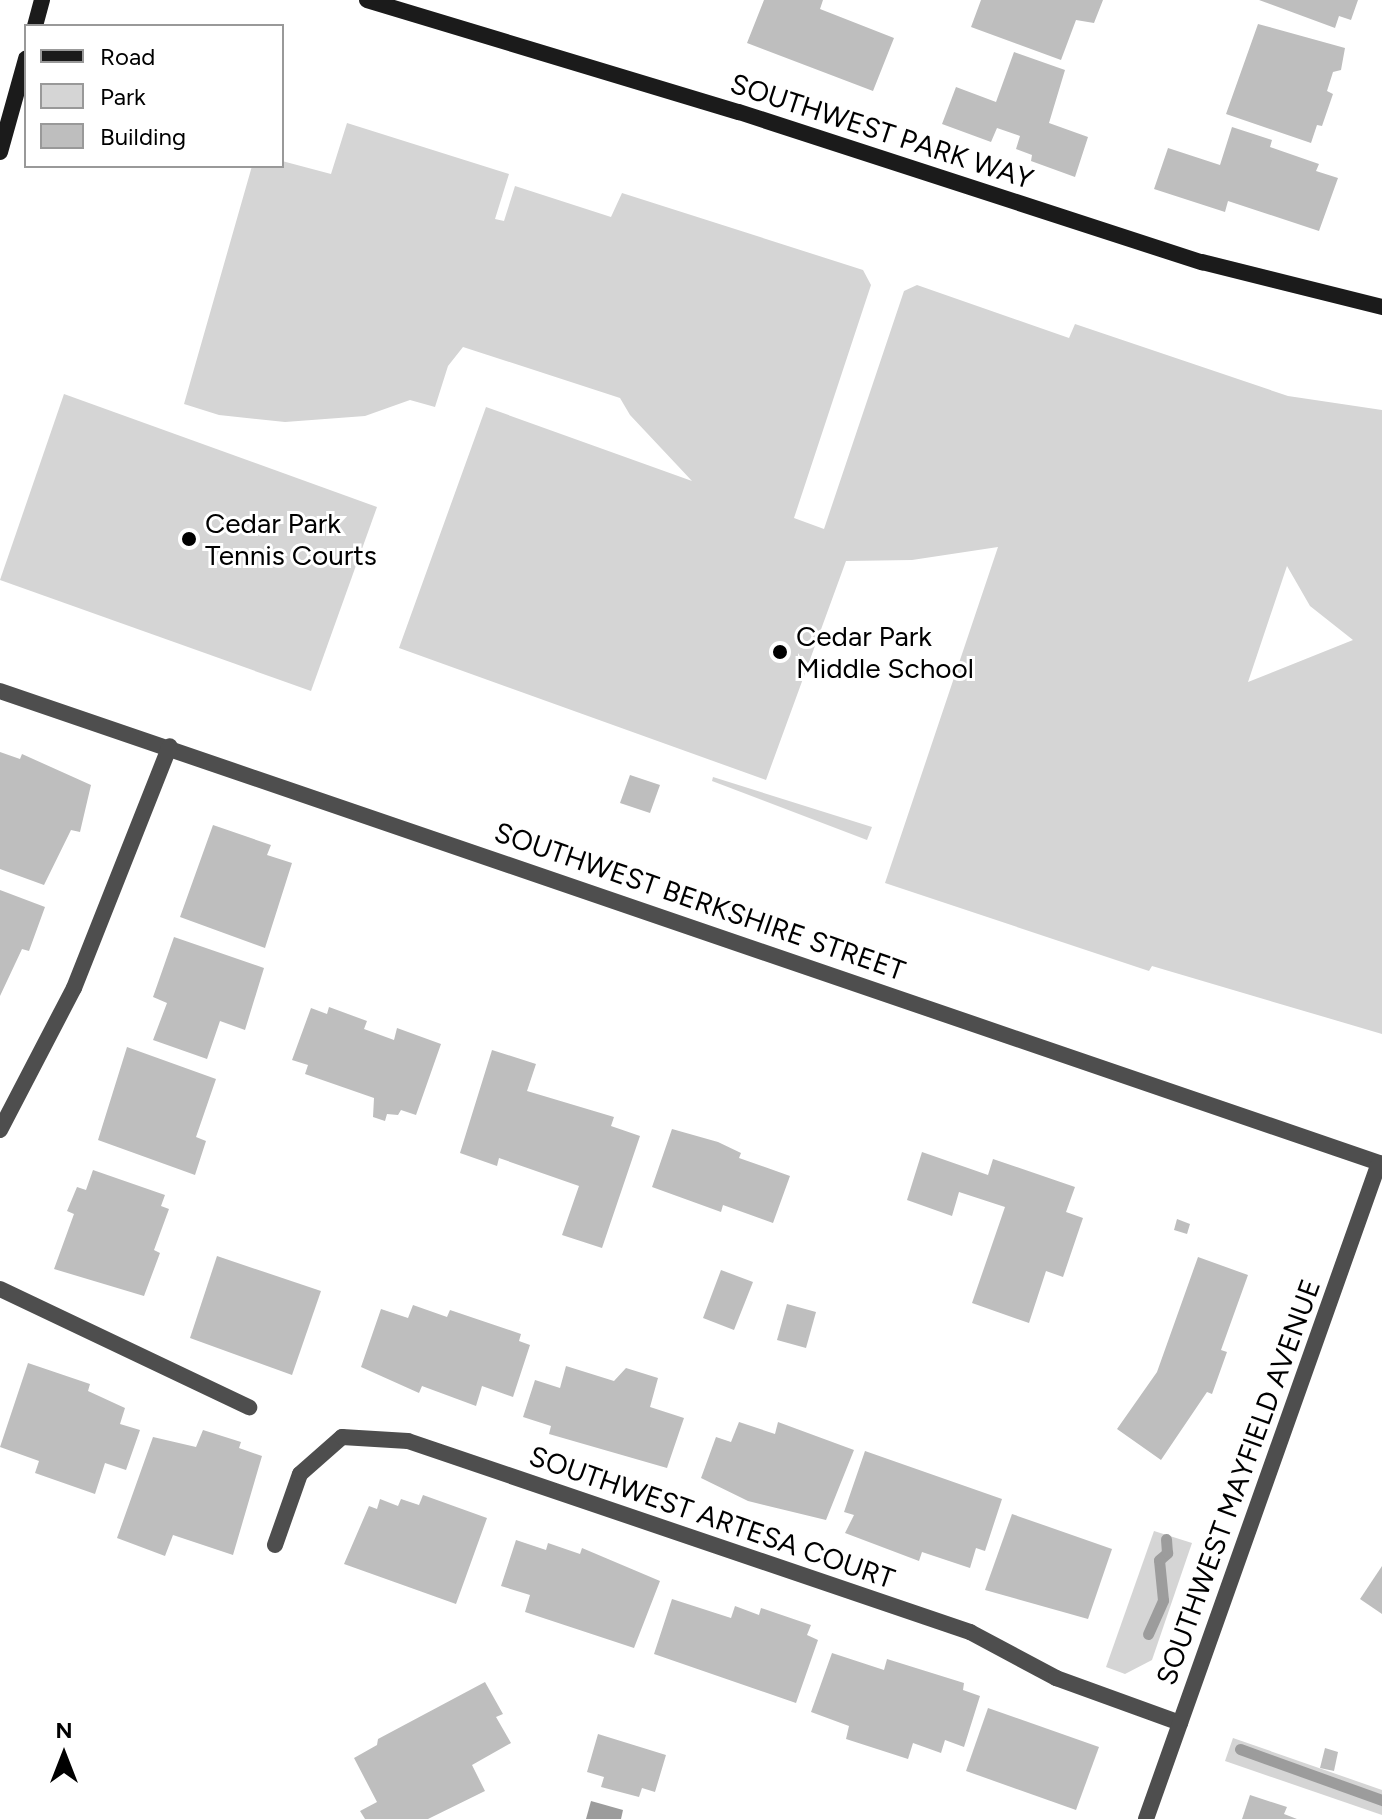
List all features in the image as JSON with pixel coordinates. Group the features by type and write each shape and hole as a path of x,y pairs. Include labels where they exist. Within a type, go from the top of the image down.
{"street":[{"path":"36,24 42,0"},
{"name":"SOUTHWEST PARK WAY","path":"367,0 739,112 1202,262 1382,307"},
{"path":"0,152 24,66"},
{"name":"SOUTHWEST BERKSHIRE STREET","path":"0,691 170,746 1380,1164"},
{"path":"0,1130 74,988 170,746"},
{"name":"SOUTHWEST MAYFIELD AVENUE","path":"1146,1819 1380,1164"},
{"path":"0,1289 249,1407"},
{"name":"SOUTHWEST ARTESA COURT","path":"275,1545 300,1474 342,1437 408,1441 970,1632 1056,1678 1180,1723"}],"green space":[{"name":"Cedar Park Middle School","path":"347,123 509,174 495,219 504,221 515,186 611,217 622,193 863,270 871,285 794,518 824,529 904,291 917,285 1069,338 1075,324 1288,396 1382,410 1382,1034 1152,966 1149,971 885,883 998,547 912,560 846,561 766,780 399,648 486,407 692,481 630,415 620,398 463,347 448,366 435,407 410,400 365,416 285,422 219,415 184,404 251,168 284,168 284,162 331,174","holes":["1287,566 1310,606 1353,640 1248,682"]},
{"name":"Cedar Park Tennis Courts","path":"64,394 377,507 311,691 0,580"},
{"path":"713,777 872,827 867,840 712,781"},
{"path":"1154,1531 1192,1543 1152,1660 1125,1674 1106,1667"},
{"path":"1233,1738 1382,1790 1382,1815 1225,1761"}],"shaded area":[{"path":"591,1801 623,1810 621,1819 586,1819"}],"building":[{"path":"764,0 823,0 820,9 894,38 873,91 747,43"},
{"path":"981,0 1103,0 1094,23 1076,20 1061,60 971,27"},
{"path":"1259,0 1358,0 1351,20 1339,16 1335,28"},
{"path":"1258,24 1345,48 1341,70 1333,72 1327,91 1333,94 1322,126 1317,125 1311,143 1226,114"},
{"path":"1014,52 1065,70 1049,123 1088,137 1075,177 1031,161 1032,155 1016,149 1020,136 997,128 991,142 942,124 956,87 996,102"},
{"path":"1232,127 1272,140 1270,147 1319,164 1316,171 1338,178 1319,231 1228,201 1225,212 1154,189 1168,148 1220,165"},
{"path":"0,752 20,759 22,754 91,785 80,832 71,830 44,885 0,869"},
{"path":"630,775 660,785 650,813 620,803"},
{"path":"213,825 271,845 267,855 292,863 265,948 180,917"},
{"path":"0,890 45,907 29,951 22,949 0,996"},
{"path":"174,937 264,968 245,1030 220,1021 207,1059 153,1040 167,1003 153,997"},
{"path":"329,1007 367,1021 364,1029 394,1040 397,1028 441,1044 416,1115 401,1110 398,1115 387,1114 385,1121 373,1117 374,1098 305,1074 308,1065 292,1060 311,1008 327,1014"},
{"path":"127,1047 216,1079 196,1137 206,1141 195,1175 98,1140"},
{"path":"492,1050 536,1064 527,1091 614,1117 611,1126 640,1136 602,1248 562,1235 579,1186 499,1158 497,1166 460,1153"},
{"path":"672,1129 718,1142 741,1153 739,1158 790,1176 773,1223 723,1205 721,1212 652,1187"},
{"path":"922,1152 988,1175 993,1159 1075,1187 1066,1212 1083,1218 1063,1277 1046,1271 1029,1323 972,1303 1005,1207 959,1192 952,1216 907,1200"},
{"path":"93,1170 165,1195 161,1206 169,1209 154,1250 160,1253 144,1296 54,1269 74,1214 67,1211 77,1187 86,1190"},
{"path":"1177,1219 1190,1224 1187,1234 1174,1230"},
{"path":"217,1256 321,1291 292,1375 190,1338"},
{"path":"1198,1257 1248,1275 1221,1350 1227,1352 1212,1394 1207,1392 1161,1460 1117,1429 1157,1372"},
{"path":"721,1270 753,1282 734,1330 703,1318"},
{"path":"787,1304 816,1312 806,1348 777,1340"},
{"path":"413,1305 447,1317 450,1310 521,1334 519,1341 530,1345 513,1397 482,1386 476,1406 422,1386 419,1393 361,1367 381,1309 408,1318"},
{"path":"28,1363 90,1384 88,1391 125,1408 120,1424 140,1430 126,1470 105,1463 95,1494 35,1473 39,1461 0,1447"},
{"path":"566,1366 614,1381 626,1368 658,1378 650,1407 684,1418 667,1468 549,1434 551,1426 523,1417 535,1380 560,1388"},
{"path":"739,1422 775,1434 778,1422 854,1450 826,1520 748,1501 701,1478 716,1437 731,1442"},
{"path":"203,1430 241,1442 239,1448 262,1456 233,1555 173,1535 165,1556 117,1538 153,1437 196,1447"},
{"path":"865,1451 1002,1499 985,1551 976,1548 970,1568 922,1552 919,1561 845,1533 854,1515 844,1512"},
{"path":"423,1495 487,1518 456,1604 344,1564 369,1506 377,1509 380,1499 398,1506 401,1499 419,1505"},
{"path":"1012,1514 1112,1549 1088,1619 985,1590"},
{"path":"516,1540 546,1550 548,1543 580,1554 582,1548 660,1581 634,1648 525,1612 530,1595 501,1586"},
{"path":"1382,1566 1382,1614 1360,1599"},
{"path":"672,1599 731,1618 735,1606 759,1615 761,1608 811,1625 807,1635 818,1640 796,1703 654,1654"},
{"path":"832,1653 884,1670 887,1659 964,1683 963,1690 980,1696 964,1747 945,1740 941,1753 913,1743 908,1759 846,1739 849,1726 811,1712"},
{"path":"485,1682 503,1714 496,1717 511,1743 472,1765 485,1791 428,1819 365,1819 360,1811 377,1802 354,1758 377,1745 378,1739"},
{"path":"988,1708 1099,1747 1076,1810 966,1771"},
{"path":"598,1734 666,1755 655,1792 642,1788 639,1797 601,1787 604,1777 587,1772"},
{"path":"1325,1748 1338,1752 1334,1771 1320,1768"},
{"path":"1250,1795 1287,1807 1284,1814 1297,1819 1242,1819"}],"waterway":[{"path":"1148,1634 1163,1600 1159,1560 1167,1553 1166,1539"},
{"path":"1240,1749 1382,1800"}],"place":[{"name":"Cedar Park Tennis Courts","path":"189,539"},
{"name":"Cedar Park Middle School","path":"780,652"}]}
